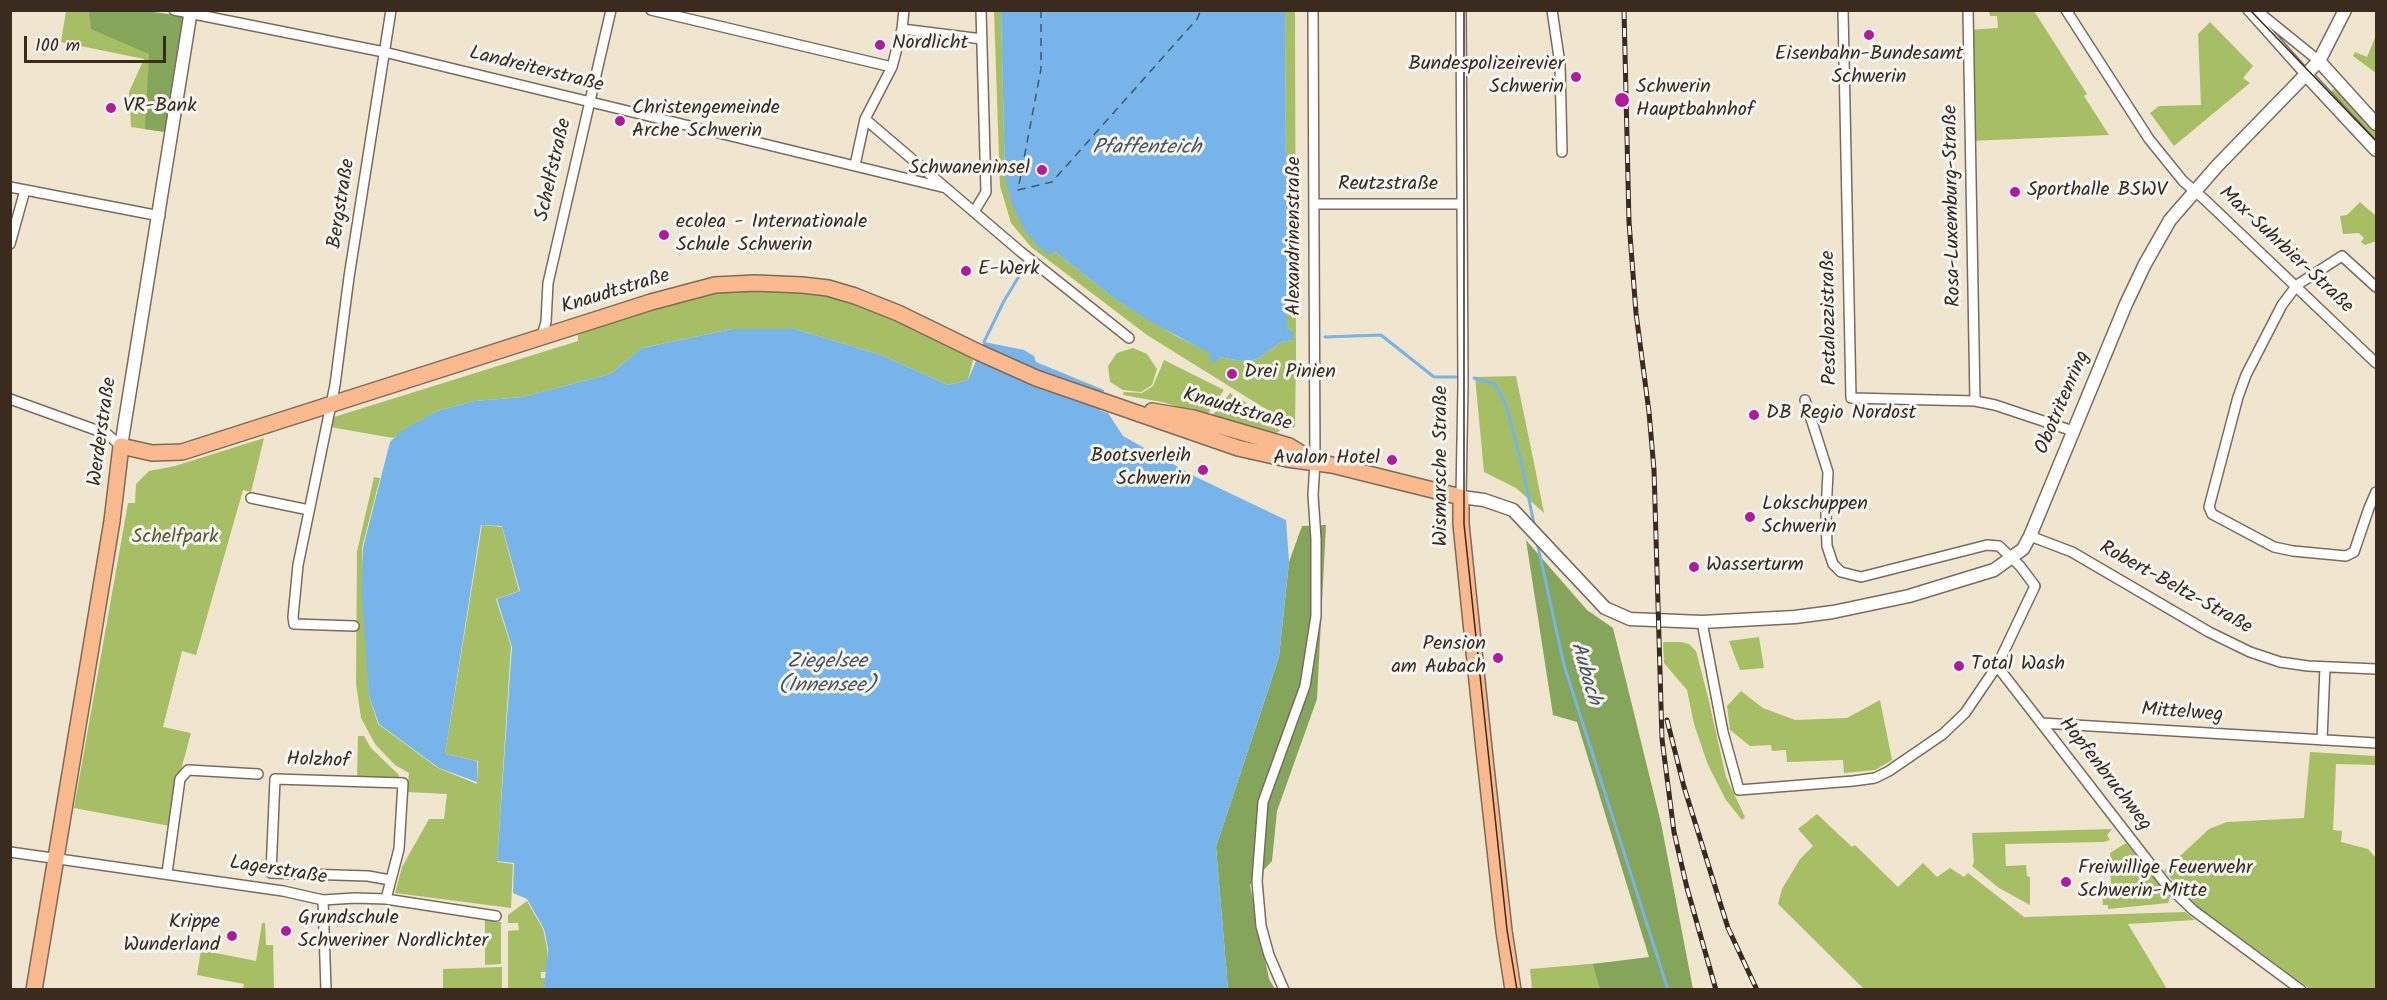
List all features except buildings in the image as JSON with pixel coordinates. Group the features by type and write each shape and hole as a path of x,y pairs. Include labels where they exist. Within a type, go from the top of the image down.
{"main road":[{"name":"Knaudtstraße","path":"121,446 152,453 182,452 263,428 331,403 541,339 651,302 715,285 755,283 819,287 855,296 898,313 1036,378 1238,448 1287,459 1316,462 1461,498"},
{"name":"Werderstraße","path":"34,990 112,521 121,446"},
{"name":"Wismarsche Straße","path":"1461,498 1461,524 1484,749 1504,931 1513,990"}],"street":[{"name":"Landreiterstraße","path":"174,10 384,52 946,188"},
{"name":"Bergstraße","path":"354,626 294,624 298,565 331,403 391,10"},
{"name":"Schelfstraße","path":"541,339 546,322 548,283 611,10"},
{"path":"651,10 892,68"},
{"path":"855,165 865,119 892,68 902,29 904,10"},
{"path":"974,212 986,192 981,10"},
{"name":"Alexandrinenstraße","path":"1284,990 1269,955 1262,926 1257,880 1263,802 1305,686 1316,616 1316,539 1313,495 1316,462 1312,10"},
{"name":"Wismarsche Straße","path":"1461,10 1463,384 1461,498"},
{"path":"1552,10 1560,64 1562,152"},
{"name":"Pestalozzistraße","path":"1843,10 1851,398 1975,401 1995,405 2073,431"},
{"name":"Rosa-Luxemburg-Straße","path":"1968,10 1975,401"},
{"name":"Max-Suhrbier-Straße","path":"2066,10 2149,139 2182,181 2296,285 2376,363"},
{"path":"2248,10 2376,150"},
{"path":"2256,10 2319,61 2376,124"},
{"name":"Obotritenring","path":"1461,498 1499,504 1513,510 1605,608 1630,619 1702,622 1795,617 1833,612 1909,596 1994,570 2023,549 2030,536 2145,264 2170,220 2194,191 2319,61 2345,10"},
{"name":"Werderstraße","path":"121,446 160,216 191,12"},
{"path":"902,29 981,39"},
{"path":"865,119 1068,291 1129,338"},
{"path":"10,188 160,216"},
{"path":"10,244 25,190"},
{"name":"Reutzstraße","path":"1314,204 1462,204"},
{"path":"2376,287 2342,256 2296,285 2282,305 2246,375 2209,507 2212,514 2274,547 2346,556 2354,552 2376,492"},
{"path":"10,399 107,434 121,446"},
{"path":"1702,622 1723,732 1739,789 1875,778 1911,757 1943,734 1965,713 1997,666 2035,586 1999,546 1987,545 1861,577 1841,572 1833,564 1827,546 1828,472 1805,400"},
{"path":"251,498 309,510"},
{"name":"Robert-Beltz-Straße","path":"2030,536 2072,552 2229,643 2280,662 2325,668 2376,669"},
{"name":"Hopfenbruchweg","path":"1997,666 2165,883 2193,909 2301,990"},
{"path":"2322,740 2325,668"},
{"name":"Mittelweg","path":"2041,723 2376,743"},
{"name":"Holzhof","path":"167,873 180,779 188,770 258,774"},
{"name":"Holzhof","path":"386,899 399,849 403,783 275,779 271,873 368,876 390,880"},
{"name":"Lagerstraße","path":"10,852 68,859 134,871 167,873 283,891 323,900 386,899 496,916"},
{"path":"323,900 326,990"}],"green space":[{"path":"66,11 146,11 165,132 131,127 129,92 144,59 61,42"},
{"path":"89,11 146,11 183,16 165,132 145,129 149,54 91,29"},
{"path":"994,11 1001,11 1005,178 1054,251 1115,299 1176,336 1219,357 1247,362 1259,358 1281,342 1293,340 1293,331 1287,329 1285,11 1295,11 1296,361 1295,426 1293,428 1284,426 1269,411 1147,335 1031,247 1011,223 1000,186"},
{"path":"1989,11 2034,11 2087,94 2084,96 2109,135 1971,141 1968,30 1998,28 1997,16 1990,16"},
{"path":"2210,22 2253,66 2243,78 2250,83 2174,146 2150,113 2159,106 2201,105 2198,34"},
{"path":"2376,35 2376,73 2353,56 2355,52 2367,57"},
{"path":"2335,88 2376,132 2376,150 2328,94"},
{"path":"2360,202 2376,216 2376,241 2365,245 2361,242 2364,238 2359,233 2343,234 2340,216 2347,215"},
{"path":"748,288 806,290 851,299 963,351 973,360 968,380 948,385 881,355 795,329 732,329 642,348 610,374 523,397 474,401 437,411 393,438 330,427 331,418 578,341 578,335 612,321 683,299 713,292"},
{"path":"1133,348 1147,354 1157,369 1152,385 1141,392 1123,390 1110,382 1108,366 1117,353"},
{"path":"1164,360 1224,390 1207,415 1162,402 1123,395 1124,392 1142,393 1153,386"},
{"path":"1516,376 1544,513 1516,488 1484,472 1475,377"},
{"path":"1230,393 1263,413 1280,431 1276,433 1212,416"},
{"name":"Schelfpark","path":"264,438 251,492 243,490 196,655 182,651 163,727 191,733 173,799 170,826 74,808 128,503 135,503 136,484 149,471 175,466"},
{"path":"374,477 380,478 362,548 369,696 378,724 438,768 477,784 478,761 445,754 482,525 502,527 519,591 496,599 511,646 497,862 513,864 511,908 395,893 402,867 429,819 444,819 447,794 407,792 409,773 395,765 375,744 361,718 356,684 357,552"},
{"path":"1326,525 1317,699 1277,811 1272,861 1250,885 1269,979 1275,989 1228,989 1216,847 1279,657 1289,562 1302,526"},
{"path":"1526,540 1587,610 1613,628 1661,823 1693,989 1600,989 1593,964 1649,957 1577,722 1553,715"},
{"path":"1759,637 1764,668 1740,670 1729,641"},
{"path":"1663,642 1689,644 1696,651 1726,777 1745,817 1742,820 1726,800 1708,765 1694,724 1687,690 1664,663"},
{"path":"1741,691 1763,708 1795,720 1847,718 1880,700 1892,760 1875,770 1844,773 1843,760 1787,762 1786,750 1772,751 1771,745 1750,746 1730,730 1727,706"},
{"path":"358,736 364,736 371,748 399,775 399,778 357,776"},
{"path":"2310,752 2376,756 2376,765 2336,764 2333,830 2342,831 2341,842 2368,849 2376,858 2376,989 2310,989 2197,906 2164,871 2209,829 2227,822 2304,818"},
{"path":"1817,814 1852,847 1855,845 1898,887 1923,863 1937,877 1950,868 1964,877 1968,873 2024,917 2185,912 2195,920 2128,924 2167,989 1864,989 1778,904 1782,889 1800,859 1813,846 1798,829"},
{"path":"2112,829 2107,835 2110,840 2104,842 2005,844 2006,866 2026,865 2027,876 2030,877 2030,905 1999,888 1972,866 1974,863 1972,833"},
{"path":"2126,843 2170,897 2168,903 2108,909 2108,905 2103,905 2102,890 2111,889 2110,853"},
{"path":"527,901 543,929 547,948 547,972 541,972 541,978 546,978 544,989 508,989 508,931 519,930 518,923 508,923 508,915"},
{"path":"485,920 501,922 501,964 485,965"},
{"path":"262,923 265,923 266,945 273,945 274,989 243,989 244,984 197,975 201,950 256,961"},
{"path":"1624,961 1625,989 1532,989 1530,969"},
{"path":"502,967 502,989 443,989 443,969"}],"water":[{"name":"Pfaffenteich","path":"1001,11 1285,11 1287,329 1293,331 1293,340 1281,342 1259,358 1247,362 1219,357 1216,363 1209,360 1211,354 1153,323 1115,299 1054,251 1049,255 1036,244 1025,231 1012,204 1005,178"},
{"name":"Ziegelsee (Innensee)","path":"732,329 795,329 881,355 948,385 968,380 984,342 1024,350 1034,356 1036,362 1104,390 1099,410 1108,413 1123,436 1196,477 1286,520 1289,562 1279,657 1216,847 1228,989 544,989 548,948 544,929 527,899 513,893 514,863 497,861 512,647 497,599 520,591 502,526 481,525 445,754 477,761 477,782 439,768 379,724 369,696 362,594 363,548 390,442 400,432 437,411 474,401 523,397 610,374 642,348"}],"waterway":[{"path":"984,342 1004,301 1024,268"},
{"name":"Aubach","path":"1325,337 1381,335 1434,377 1456,377"},
{"name":"Aubach","path":"1474,378 1495,384 1506,405 1522,465 1534,524"},
{"name":"Aubach","path":"1537,542 1564,665 1668,990"}],"ferry route":[{"path":"1041,10 1041,69 1018,190 1052,182 1197,19 1201,10"}],"tram line":[{"path":"1464,10 1464,524 1507,930 1517,990"},
{"path":"2250,10 2376,141"}],"railway":[{"path":"1624,10 1629,222 1636,313 1654,470 1662,739 1674,832 1687,888 1716,990"},
{"path":"1667,720 1684,787 1728,928 1757,990"}],"place":[{"name":"Eisenbahn-Bundesamt Schwerin","path":"1869,35"},
{"name":"Nordlicht","path":"880,45"},
{"name":"Bundespolizeirevier Schwerin","path":"1576,77"},
{"name":"Schwerin Hauptbahnhof","path":"1622,100"},
{"name":"VR-Bank","path":"111,108"},
{"name":"Christengemeinde Arche Schwerin","path":"620,121"},
{"name":"Schwaneninsel","path":"1042,170"},
{"name":"Sporthalle BSWV","path":"2015,192"},
{"name":"ecolea - Internationale Schule Schwerin","path":"664,235"},
{"name":"E-Werk","path":"966,271"},
{"name":"Drei Pinien","path":"1232,374"},
{"name":"DB Regio Nordost","path":"1754,415"},
{"name":"Avalon Hotel","path":"1392,460"},
{"name":"Bootsverleih Schwerin","path":"1203,470"},
{"name":"Lokschuppen Schwerin","path":"1750,517"},
{"name":"Wasserturm","path":"1694,567"},
{"name":"Pension am Aubach","path":"1498,658"},
{"name":"Total Wash","path":"1959,666"},
{"name":"Freiwillige Feuerwehr Schwerin-Mitte","path":"2066,882"},
{"name":"Grundschule Schweriner Nordlichter","path":"286,931"},
{"name":"Krippe Wunderland","path":"232,936"}]}
